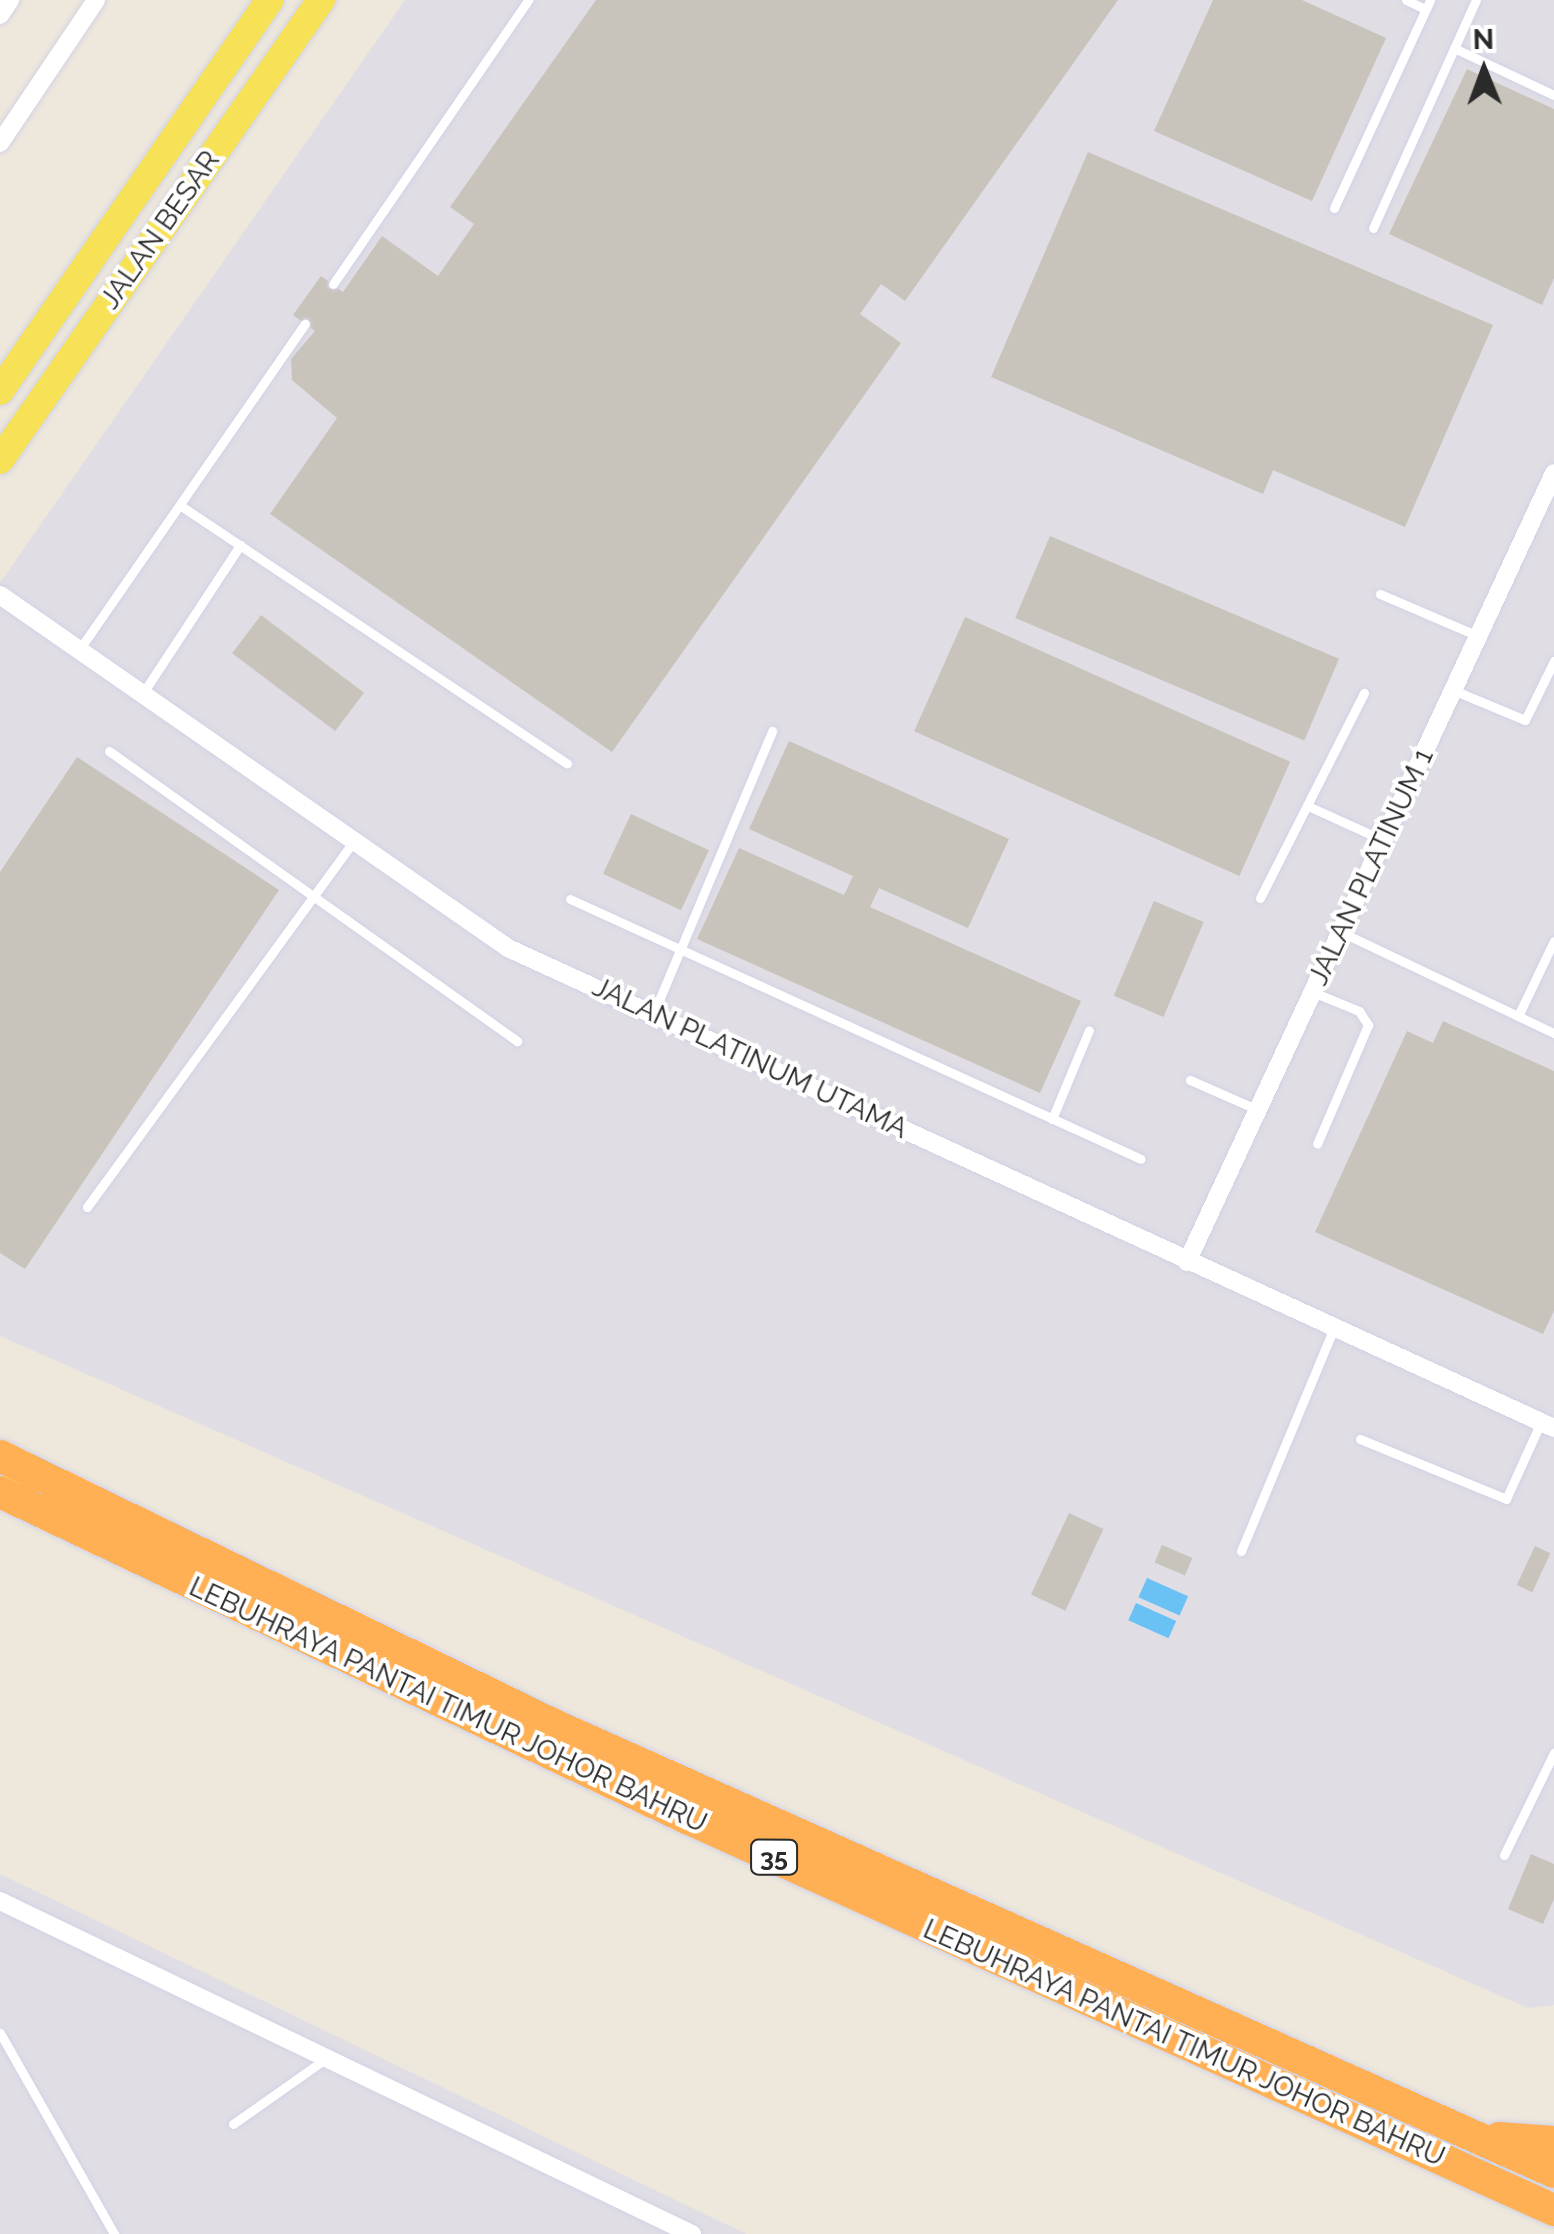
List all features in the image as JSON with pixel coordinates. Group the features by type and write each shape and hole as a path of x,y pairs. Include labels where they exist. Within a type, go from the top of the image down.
{"highway":[{"name":"LEBUHRAYA PANTAI TIMUR JOHOR BAHRU","path":"0,1456 554,1725 1554,2172"},
{"name":"LEBUHRAYA PANTAI TIMUR JOHOR BAHRU","path":"0,1492 687,1818 1554,2210"},
{"path":"1474,2136 1554,2142"}],"main road":[{"name":"JALAN BESAR","path":"0,391 270,0"},
{"name":"JALAN BESAR","path":"0,460 321,0"}],"street":[{"path":"0,15 10,0"},
{"path":"0,143 96,0"},
{"name":"JALAN PLATINUM 1","path":"1187,1262 1554,473"},
{"name":"JALAN PLATINUM UTAMA","path":"0,596 140,698 487,936 1187,1262 1548,1425"},
{"path":"0,1901 692,2234"}],"lane":[{"path":"333,284 528,0"},
{"path":"1334,208 1428,4 1406,0"},
{"path":"1372,228 1476,0"},
{"path":"1454,48 1554,94"},
{"path":"77,652 305,324"},
{"path":"180,506 567,763"},
{"path":"140,698 240,546"},
{"path":"1380,594 1478,636"},
{"path":"1453,690 1525,720 1554,661"},
{"path":"1260,898 1364,693"},
{"path":"654,1012 772,731"},
{"path":"109,752 517,1041"},
{"path":"1308,806 1383,840"},
{"path":"88,1207 352,844"},
{"path":"570,899 1141,1159"},
{"path":"1340,932 1554,1033"},
{"path":"1518,1016 1554,941"},
{"path":"1313,992 1359,1011 1368,1025 1317,1144"},
{"path":"1052,1119 1089,1030"},
{"path":"1190,1080 1258,1110"},
{"path":"1241,1550 1334,1328"},
{"path":"1360,1439 1506,1499 1548,1425"},
{"path":"1504,1856 1554,1753"},
{"path":"0,2033 114,2234"},
{"path":"233,2124 326,2058"}],"shaded area":[{"path":"405,0 1554,0 1554,2005 1528,2008 0,1336 0,583"},
{"path":"0,1874 746,2234 0,2234"}],"water":[{"path":"1147,1578 1188,1596 1180,1615 1138,1597"},
{"path":"1136,1603 1176,1621 1168,1638 1128,1620"}],"building":[{"path":"596,0 1118,0 905,301 881,284 860,314 901,343 612,752 270,514 337,418 292,380 291,359 315,331 293,315 321,276 343,292 382,236 438,276 474,224 450,207"},
{"path":"1213,0 1302,0 1386,38 1312,201 1154,131"},
{"path":"1467,69 1554,109 1554,278 1542,305 1389,234"},
{"path":"1088,152 1493,325 1405,527 1273,470 1263,494 991,377"},
{"path":"1050,536 1339,659 1304,741 1015,618"},
{"path":"261,615 364,693 335,731 232,653"},
{"path":"965,617 1290,762 1239,876 914,731"},
{"path":"789,741 1009,839 968,928 879,888 870,907 1081,1001 1040,1093 697,939 739,848 844,895 853,876 749,829"},
{"path":"77,757 279,890 25,1269 0,1253 0,872"},
{"path":"631,814 709,850 681,910 603,874"},
{"path":"1154,901 1204,922 1163,1017 1114,996"},
{"path":"1443,1021 1554,1071 1554,1311 1543,1334 1315,1232 1407,1031 1433,1043"},
{"path":"1069,1513 1103,1529 1065,1611 1031,1595"},
{"path":"1162,1545 1192,1558 1185,1575 1155,1562"},
{"path":"1535,1546 1550,1553 1532,1592 1517,1585"},
{"path":"1531,1854 1554,1864 1554,1899 1543,1924 1508,1909"}]}
